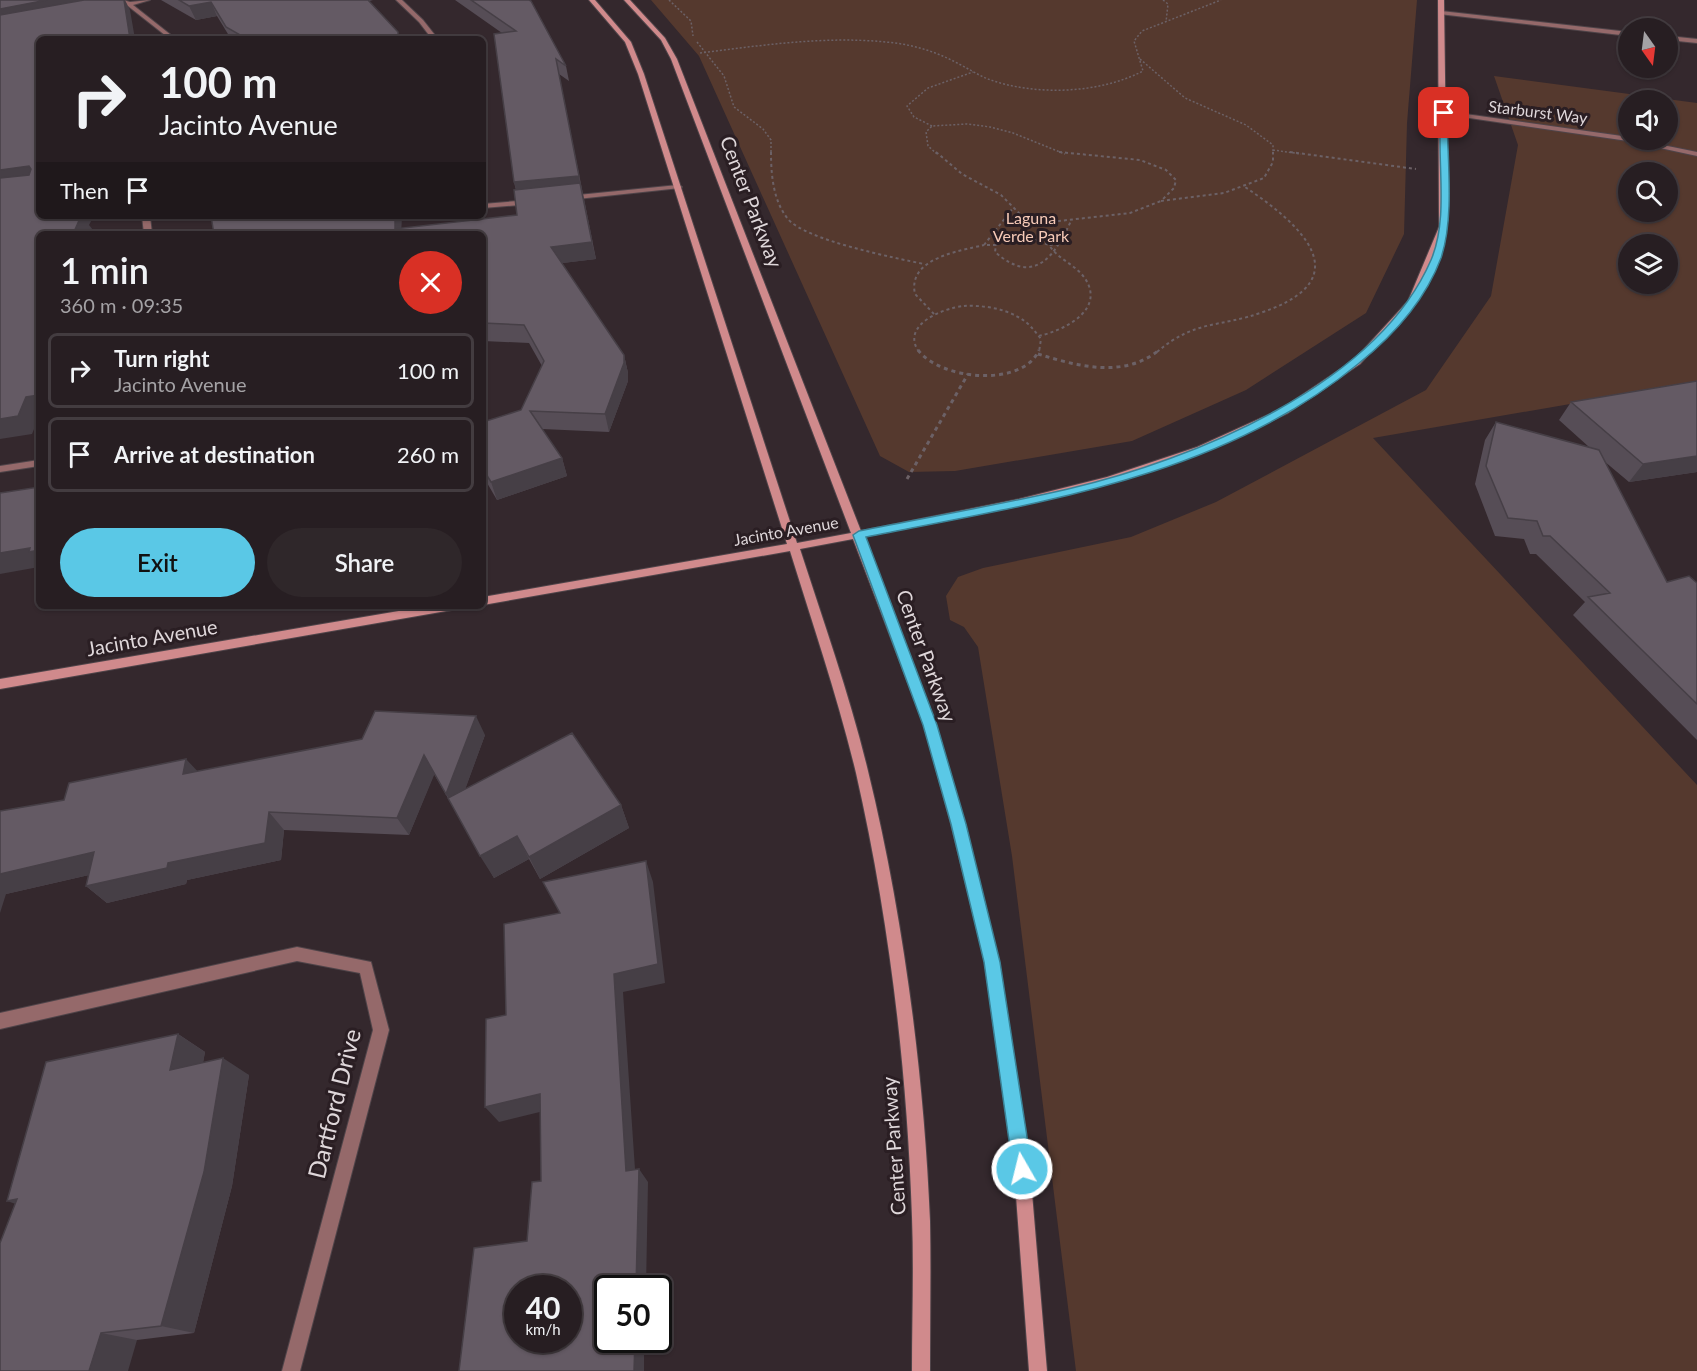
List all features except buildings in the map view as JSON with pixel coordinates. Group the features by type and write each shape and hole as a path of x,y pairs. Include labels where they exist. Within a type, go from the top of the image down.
{"main road":[{"name":"Center Parkway","path":"592,0 628,42 641,74 794,547 869,792 888,892 908,1049 920,1200 921,1371"},
{"name":"Center Parkway","path":"627,0 663,39 674,59 859,535 930,725 958,824 992,962 1022,1169 1038,1371"},
{"name":"Jacinto Avenue","path":"486,600 859,535 1070,492 1146,470 1214,444 1274,416 1333,380 1377,344 1401,319 1423,287 1437,257 1443,227 1444,113 1441,0"},
{"name":"Jacinto Avenue","path":"0,684 435,609"}],"street":[{"path":"123,0 169,36"},
{"path":"108,8 147,0"},
{"path":"399,0 422,21 433,36"},
{"path":"1441,13 1618,33"},
{"path":"1678,39 1697,41"},
{"name":"Starburst Way","path":"1444,113 1618,137"},
{"name":"Starburst Way","path":"1678,150 1697,154"},
{"path":"562,198 678,187"},
{"path":"486,206 539,201"},
{"path":"0,468 36,463"},
{"name":"Dartford Drive","path":"0,1021 297,954 366,967 381,1030 291,1371"}],"path":[{"path":"669,0 691,21 693,38 724,76 734,107 763,129 771,140 771,176 782,210 789,220 807,231 865,251 924,264 984,245 996,245 1003,240 1028,237 1049,245 1059,244"},
{"path":"1163,0 1168,4 1166,22"},
{"path":"705,52 831,39 865,40 929,50 989,80 1014,85 1052,88 1094,86 1133,78 1143,71 1134,41 1142,31 1221,0"},
{"path":"932,126 926,132 928,146 962,174 1001,195 1020,214 1042,220 1072,220 1130,213 1161,201 1190,199 1245,186 1264,178 1272,162 1273,145 1257,131 1185,98 1140,59"},
{"path":"974,72 937,84 914,97 908,106 914,117 932,126 976,124 1010,131 1065,154 1133,160 1159,166 1169,171 1176,180 1174,188 1161,201"},
{"path":"1273,150 1411,168"},
{"path":"1038,354 1068,363 1113,367 1136,364 1184,332 1269,311 1292,299 1307,286 1316,267 1312,244 1298,225 1245,186"},
{"path":"984,245 1013,208"},
{"path":"996,245 995,252 1012,263 1039,264 1049,259 1072,220"},
{"path":"992,235 1003,240"},
{"path":"1039,336 1053,334 1074,323 1084,314 1091,291 1084,277 1053,253 1049,245"},
{"path":"924,264 915,274 913,292 920,305 934,314"},
{"path":"966,306 992,307 1015,314 1032,325 1041,339 1038,354 1025,366 1002,374 968,374 949,371 927,360 915,346 915,332 924,319 934,314 966,306"},
{"path":"908,479 968,374"}],"green space":[{"name":"Laguna Verde Park","path":"651,0 1417,0 1407,123 1404,234 1366,313 1246,390 1132,441 955,471 909,472 880,456 699,56"},
{"path":"1494,76 1618,92 1618,150 1678,150 1678,100 1697,103 1697,382 1373,438 1697,785 1697,1371 1076,1371 1012,856 978,647 964,627 950,620 946,596 958,577 983,568 1131,537 1216,502 1426,390 1491,296 1518,145"}],"route":[{"path":"1022,1169 992,962 958,824 930,725 859,535 1070,492 1146,470 1214,444 1274,416 1333,380 1377,344 1401,319 1423,287 1437,257 1443,227 1444,113"}]}
